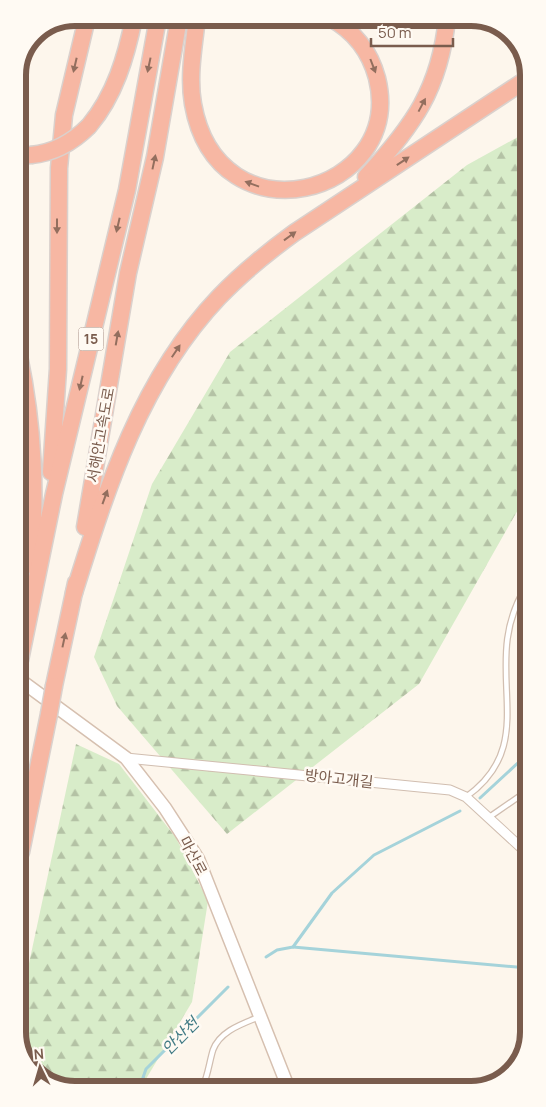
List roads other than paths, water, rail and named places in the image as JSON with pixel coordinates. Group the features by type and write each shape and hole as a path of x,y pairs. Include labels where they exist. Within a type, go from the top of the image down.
{"highway":[{"path":"26,626 46,511 53,449 58,370 57,198 64,115 86,26"},
{"path":"26,156 58,148 75,138 89,126 112,90 125,57 132,26"},
{"name":"서해안고속도로","path":"26,631 54,494 127,190 157,26"},
{"name":"서해안고속도로","path":"26,827 74,593 128,273 155,157 177,26"},
{"path":"196,26 192,91 196,118 203,138 216,159 231,174 262,188 284,190 314,187 340,174 364,149 374,131 379,115 380,94 372,62 353,35 341,26"},
{"path":"348,198 401,140 419,112 440,62 446,26"},
{"path":"74,593 100,510 126,440 145,400 186,337 219,297 263,256 520,84"},
{"path":"26,398 31,428 35,497 26,607"}],"street":[{"name":"마산로","path":"26,684 126,758 165,808 198,859 286,1081"},
{"name":"방아고개길","path":"126,758 450,790 466,797 520,847"}],"lane":[{"path":"513,655 512,634 520,598"},
{"path":"466,797 486,787"},
{"path":"488,818 520,796"},
{"path":"206,1081 213,1049 224,1033 260,1017"}],"waterway":[{"path":"480,798 520,761"},
{"path":"266,957 277,950 293,947 332,893 374,855 460,811"},
{"path":"293,947 520,967"},
{"name":"안산천","path":"142,1081 146,1069 228,987"}]}
